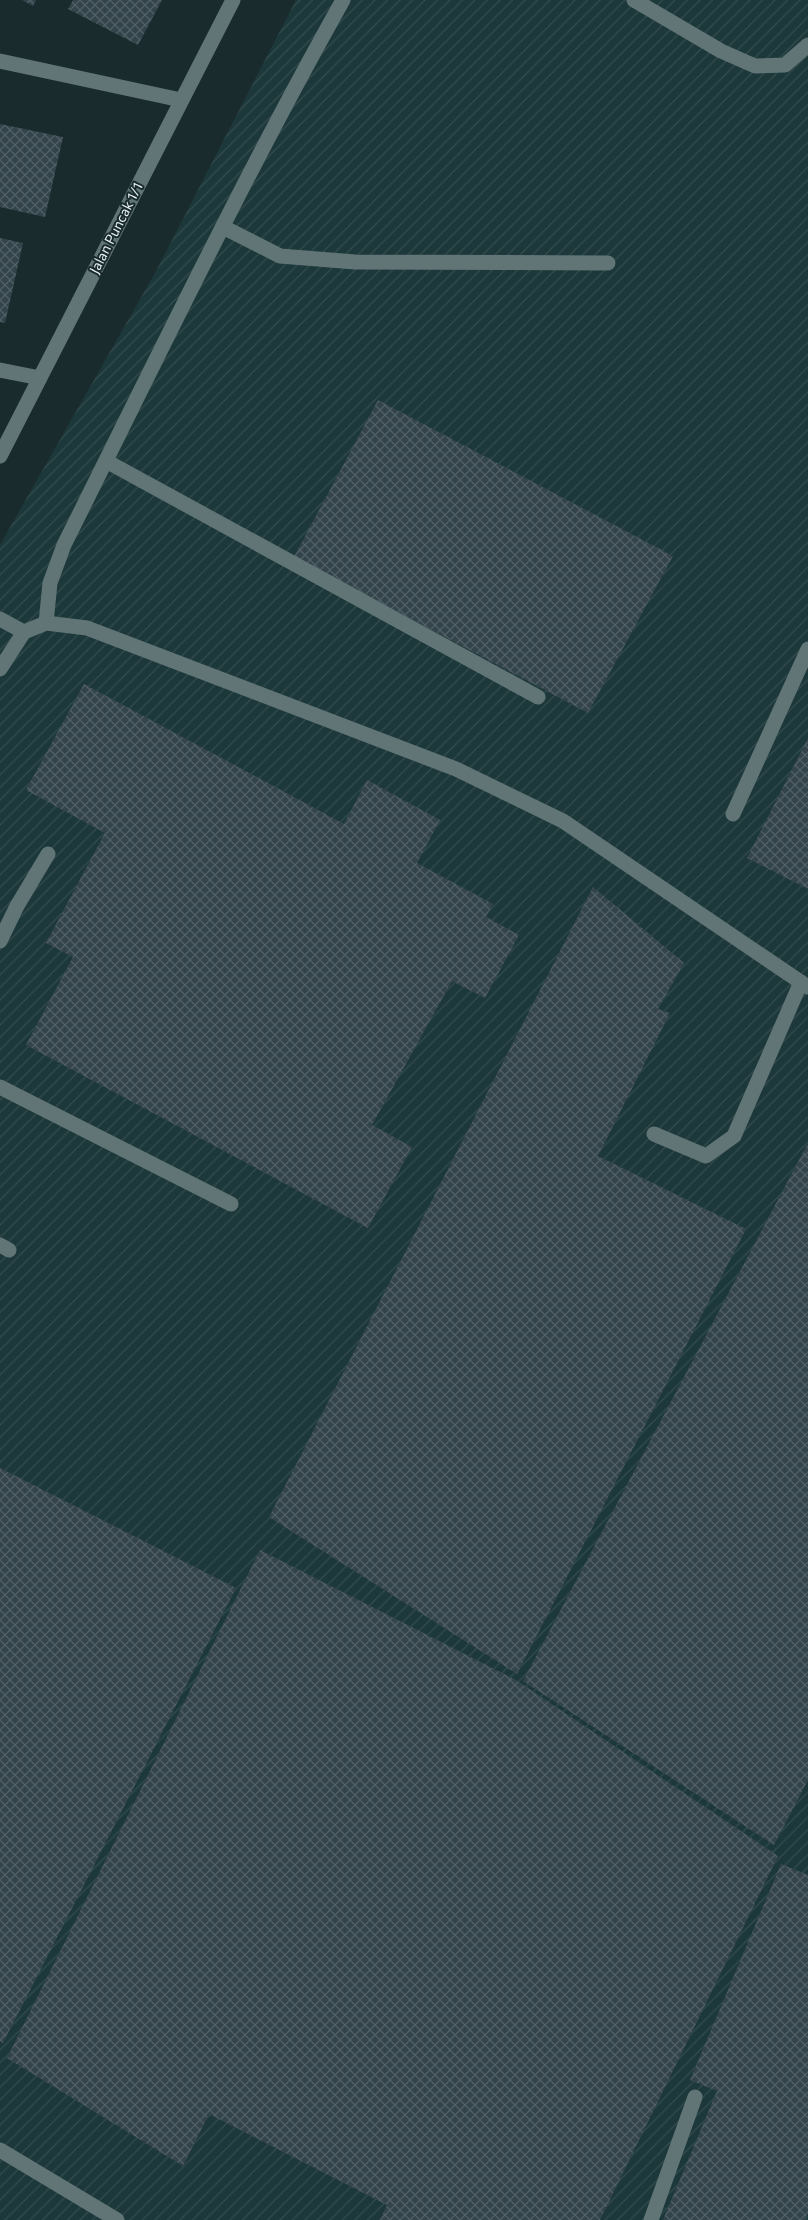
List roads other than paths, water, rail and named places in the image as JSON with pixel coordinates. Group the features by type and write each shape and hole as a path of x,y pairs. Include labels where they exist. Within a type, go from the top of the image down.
{"street":[{"name":"Jalan Puncak 1/1","path":"0,456 233,0"},
{"path":"46,623 50,583 64,545 223,227 343,0"},
{"path":"634,0 721,52 755,66 784,65 808,46"},
{"path":"0,61 181,100"},
{"path":"223,227 280,256 355,262 608,263"},
{"path":"0,370 40,378"},
{"path":"106,461 538,697"},
{"path":"0,619 24,632"},
{"path":"0,669 24,632 46,623 87,628 456,768 563,820 805,984 734,1136 706,1156 654,1134"},
{"path":"733,814 808,649"},
{"path":"0,940 17,906 48,854"},
{"path":"0,1087 231,1204"},
{"path":"651,2220 695,2097"},
{"path":"0,2150 117,2220"}]}
